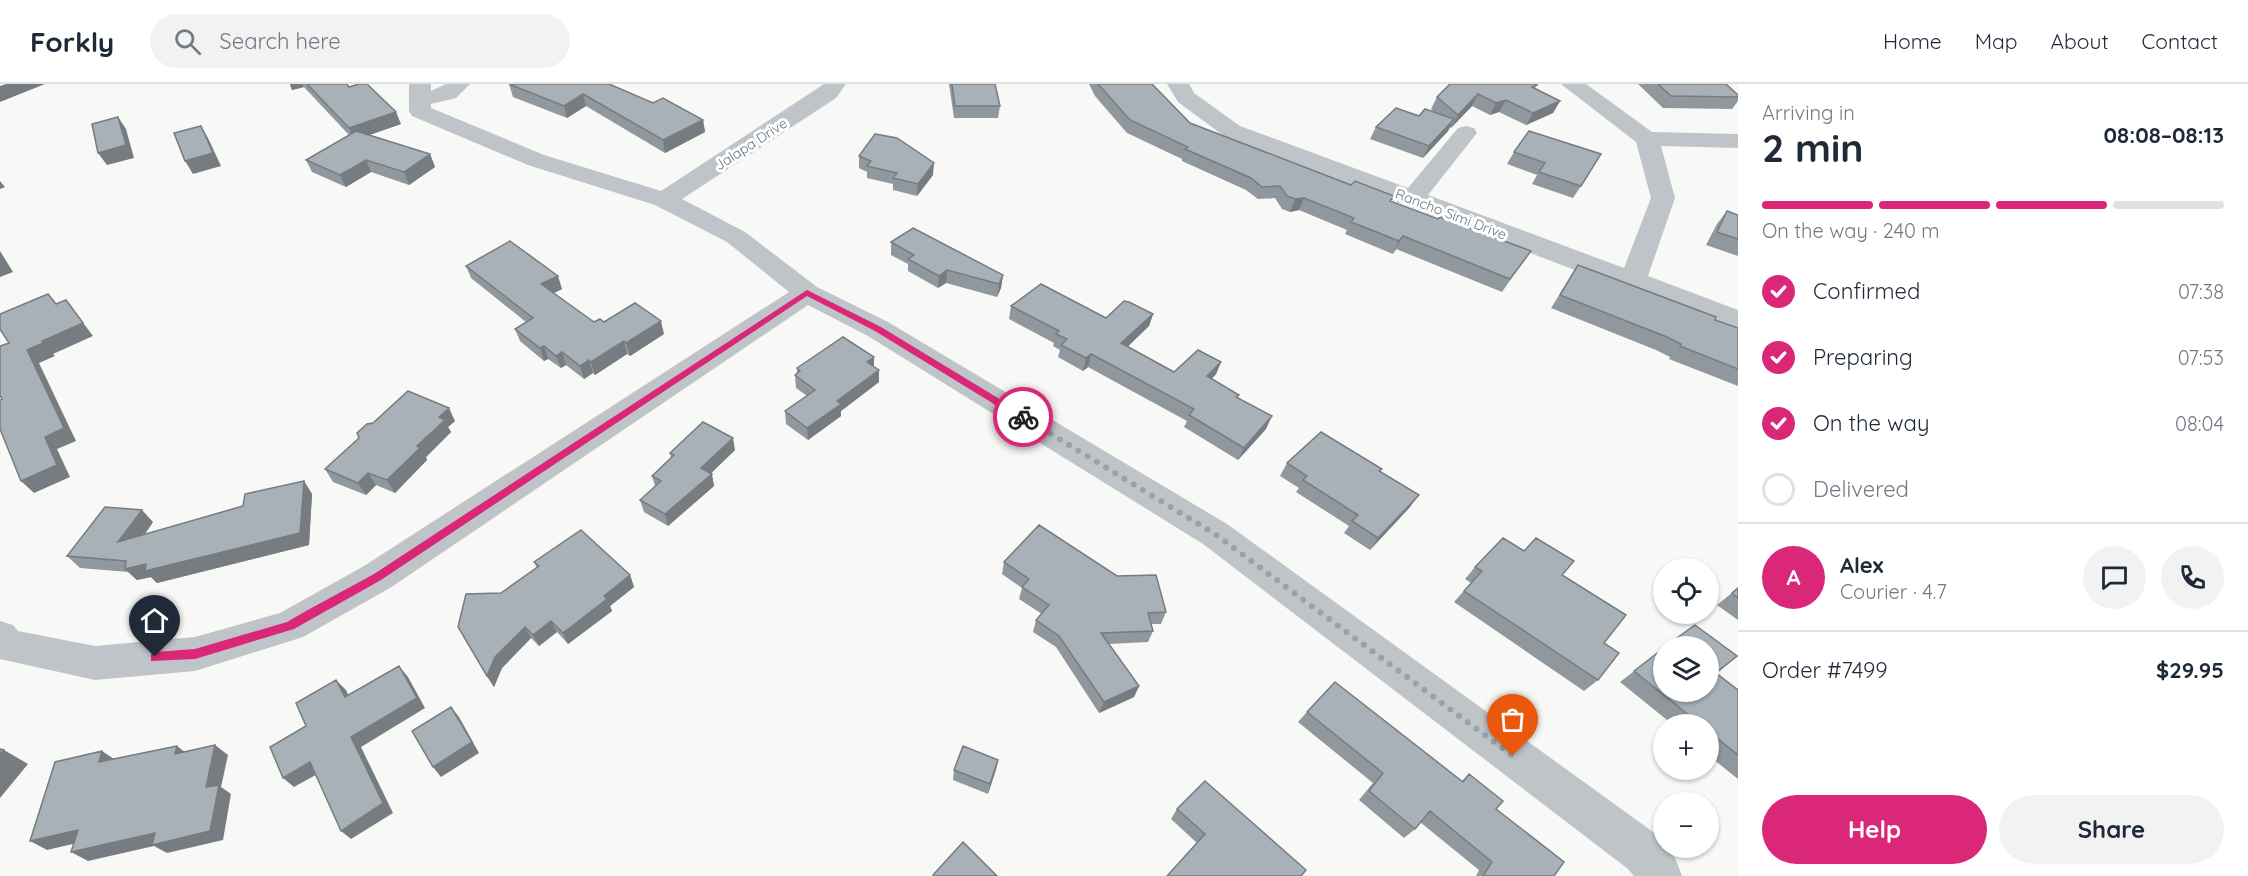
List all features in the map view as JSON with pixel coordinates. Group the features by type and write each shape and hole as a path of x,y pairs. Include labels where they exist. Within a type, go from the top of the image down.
{"street":[{"path":"459,84 448,93 420,92 420,111 536,160 664,200 736,237 807,293 878,329 1215,534 1644,853 1659,876"},
{"name":"Jalapa Drive","path":"664,200 828,93 835,84"},
{"name":"Rancho Simi Drive","path":"1178,84 1186,97 1232,131 1738,320"},
{"path":"1572,84 1647,139 1738,141"},
{"path":"1412,199 1466,133"},
{"path":"1632,282 1663,198 1647,139"},
{"path":"0,637 7,645 95,663 195,654 290,626 377,577 807,293"}],"building":[{"path":"307,84 347,84 349,87 367,84 396,112 349,128"},
{"path":"509,84 609,84 653,103 663,98 703,120 663,140 583,94 564,106"},
{"path":"952,84 995,84 1000,106 955,106"},
{"path":"1098,84 1152,84 1190,123 1351,185 1355,181 1394,196 1390,201 1531,251 1510,279 1403,236 1399,241 1351,222 1354,218 1304,198 1295,199 1287,196 1280,186 1262,187 1251,178 1185,149 1188,147 1130,120"},
{"path":"1450,84 1535,84 1537,85 1532,87 1560,101 1533,113 1506,100 1496,103 1478,94 1458,115 1437,97"},
{"path":"1658,84 1726,84 1738,97 1671,96"},
{"path":"1396,108 1419,116 1425,109 1454,119 1429,146 1376,127"},
{"path":"118,117 126,145 98,153 92,124"},
{"path":"201,126 213,153 185,161 174,133"},
{"path":"356,131 430,154 404,172 366,160 340,175 306,160"},
{"path":"1529,131 1601,154 1581,186 1539,172 1545,163 1514,152"},
{"path":"875,134 897,138 934,163 918,184 893,178 897,173 867,166 871,161 859,156"},
{"path":"1727,211 1738,215 1738,239 1717,232"},
{"path":"913,228 1003,275 999,284 947,270 939,276 908,259 914,255 891,242"},
{"path":"510,241 558,276 541,284 594,322 600,319 604,322 635,303 661,321 626,343 624,341 591,362 589,360 580,366 562,352 556,356 544,346 540,348 515,329 533,318 466,266"},
{"path":"1578,265 1716,317 1715,320 1738,328 1738,369 1680,346 1681,344 1667,337 1560,295"},
{"path":"1041,284 1106,318 1124,301 1153,314 1121,343 1174,372 1198,350 1221,362 1207,376 1239,395 1236,397 1272,416 1244,448 1189,415 1194,409 1091,354 1086,358 1061,345 1067,339 1056,334 1059,331 1011,306"},
{"path":"48,294 56,304 66,300 83,323 27,350 64,428 45,437 57,465 21,481 0,429 0,400 2,399 0,395 0,346 9,343 0,329 0,314"},
{"path":"843,337 874,357 867,362 879,370 837,401 841,404 807,428 785,411 815,390 795,375 800,371 797,368"},
{"path":"408,391 449,408 439,417 445,420 417,446 420,448 387,480 368,473 358,483 325,469 359,438 357,433 367,424 373,423"},
{"path":"703,422 733,438 701,468 712,474 665,514 640,500 661,481 652,476 674,455 670,453"},
{"path":"1321,432 1382,469 1379,471 1419,495 1378,538 1352,521 1358,515 1303,480 1307,476 1287,463"},
{"path":"304,481 300,533 145,571 146,564 125,569 126,561 67,556 105,507 142,510 118,542 243,506 245,494"},
{"path":"1039,525 1117,576 1156,575 1166,612 1148,613 1153,631 1101,633 1139,686 1104,702 1059,636 1036,620 1049,605 1022,587 1029,579 1004,562"},
{"path":"581,530 630,575 604,596 607,599 563,633 551,621 533,635 525,627 495,657 487,676 458,627 466,594 501,593 539,566 534,562"},
{"path":"1503,538 1524,551 1536,538 1574,561 1562,575 1626,615 1604,643 1619,653 1598,680 1464,591 1482,571 1475,567"},
{"path":"1738,588 1738,598 1732,593"},
{"path":"1695,625 1710,636 1680,636"},
{"path":"1719,643 1737,656 1719,671"},
{"path":"1653,656 1653,686 1634,671"},
{"path":"399,666 417,698 351,737 383,803 341,831 310,762 283,778 270,747 306,726 296,703 336,680 345,697"},
{"path":"1719,675 1738,690 1738,755 1719,740 1719,714 1688,714 1673,702 1719,702"},
{"path":"1335,682 1463,782 1469,774 1503,801 1496,809 1564,862 1554,876 1483,876 1492,862 1430,811 1415,829 1369,791 1383,773 1307,712"},
{"path":"451,707 472,742 433,767 412,731"},
{"path":"215,745 206,787 219,785 210,831 152,845 155,833 71,852 78,830 30,841 55,762 102,751 99,762 177,746 175,754"},
{"path":"963,746 998,760 990,784 954,770"},
{"path":"1205,781 1306,870 1301,876 1167,876 1205,834 1177,809"},
{"path":"963,842 997,876 933,875"}],"way so far":[{"path":"1023,417 1215,534 1513,756"}],"route":[{"path":"155,657 195,654 290,626 310,615 377,577 807,293 878,329 1023,417"}]}
